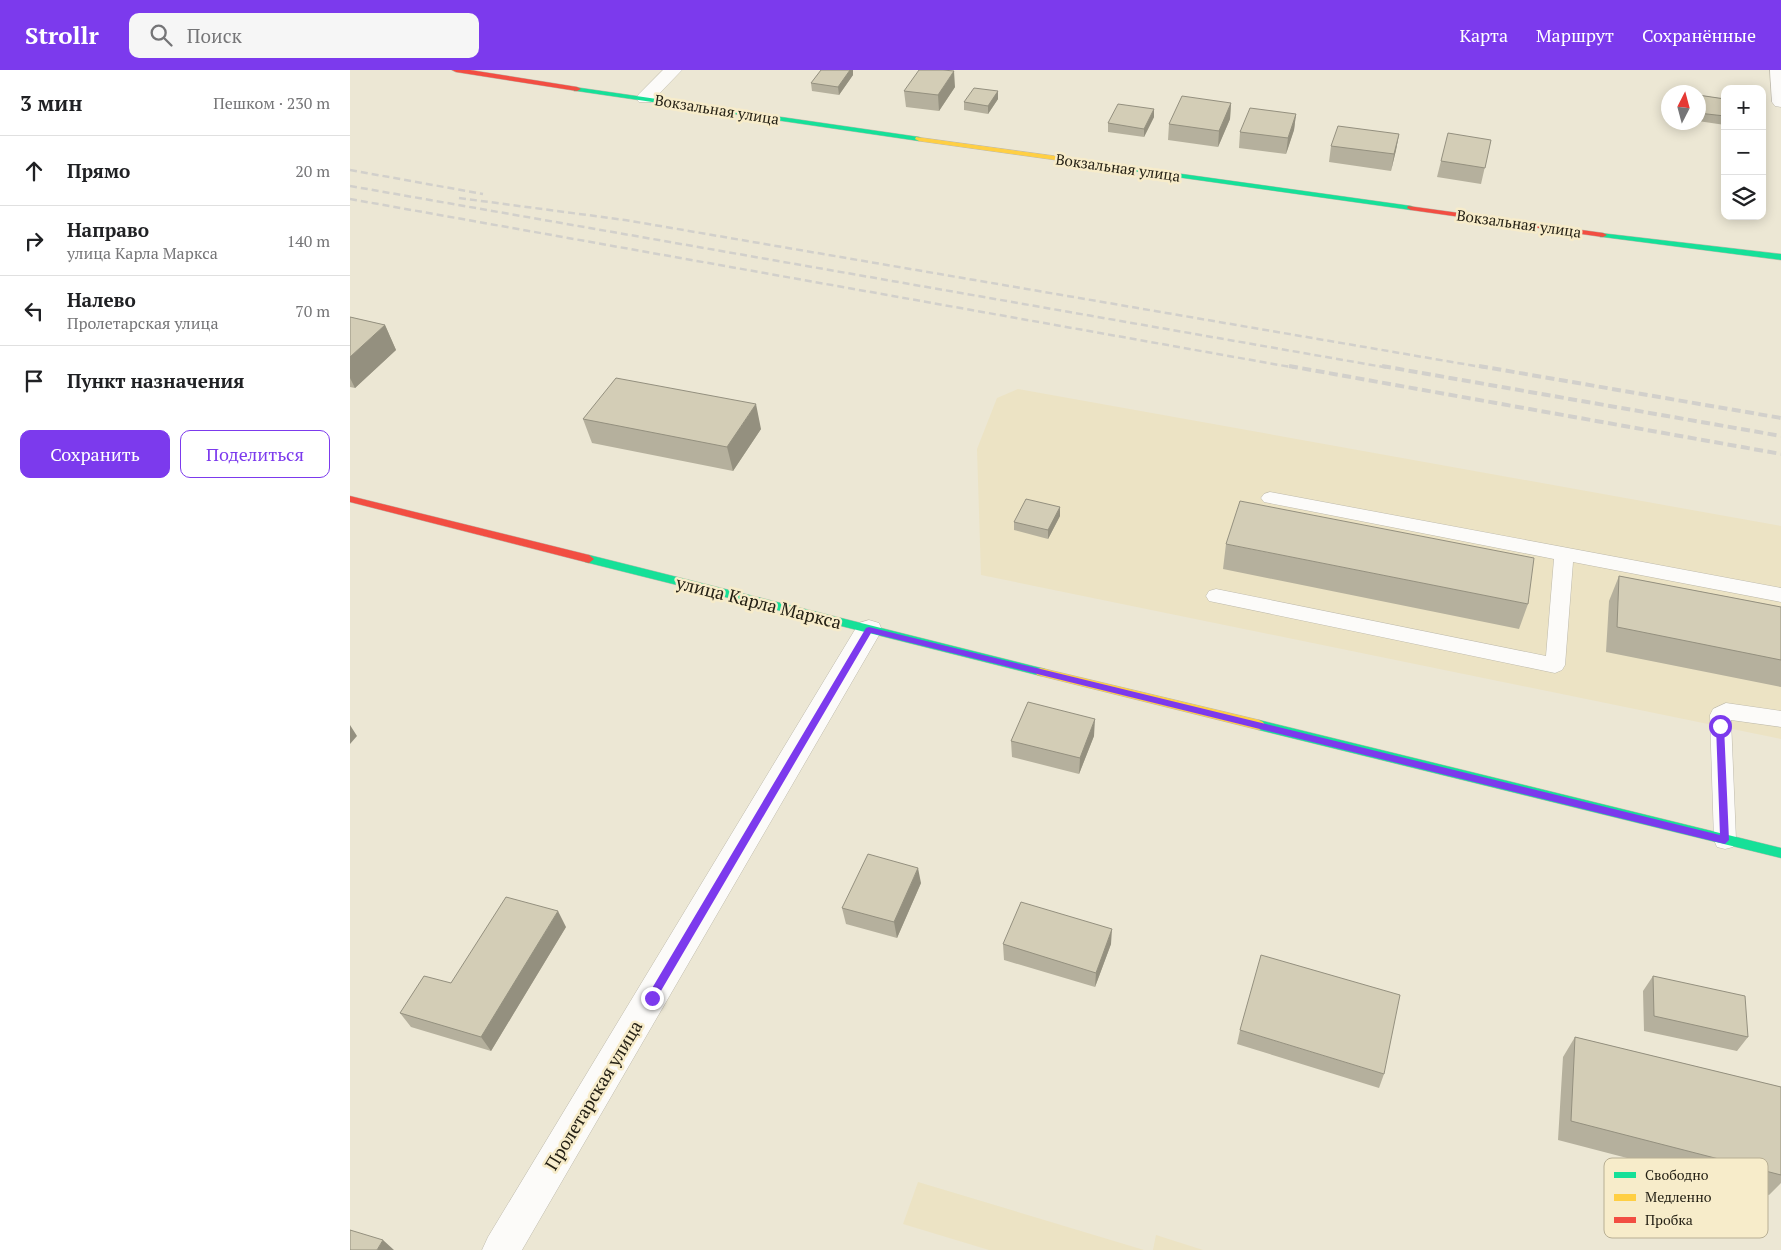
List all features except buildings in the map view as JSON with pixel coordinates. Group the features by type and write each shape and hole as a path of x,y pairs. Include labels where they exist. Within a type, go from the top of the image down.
{"street":[{"name":"Вокзальная улица","path":"456,70 721,111 1519,223 1781,257"},
{"path":"645,98 673,70"},
{"path":"1778,70 1781,102"},
{"name":"улица Карла Маркса","path":"350,499 869,630 1781,853"},
{"name":"Пролетарская улица","path":"500,1250 869,630"}],"lane":[{"path":"1270,498 1781,595"},
{"path":"1216,596 1555,665 1564,554"},
{"path":"1725,840 1720,716 1726,711 1738,711 1781,720"}],"shaded area":[{"path":"1018,389 1781,526 1781,739 981,575 977,449 997,398"},
{"path":"918,1182 1144,1250 989,1250 903,1224"},
{"path":"1156,1235 1203,1250 1153,1250"}],"railway":[{"path":"350,170 483,194"},
{"path":"350,186 1389,368"},
{"path":"459,198 625,220 1487,368"},
{"path":"350,199 1296,368"},
{"path":"1289,366 1781,454"},
{"path":"1382,366 1781,436"},
{"path":"1479,366 1781,418"}],"traffic: fast":[{"path":"577,89 919,139"},
{"path":"1070,160 1411,208"},
{"path":"1603,235 1781,257"},
{"path":"589,559 1041,672"},
{"path":"1259,725 1781,853"}],"traffic: slow":[{"path":"919,139 1070,160"},
{"path":"1041,672 1259,725"}],"traffic: jam":[{"path":"456,70 577,89"},
{"path":"1411,208 1603,235"},
{"path":"350,499 589,559"}],"route":[{"path":"652,998 869,630 1725,840 1720,726"}]}
